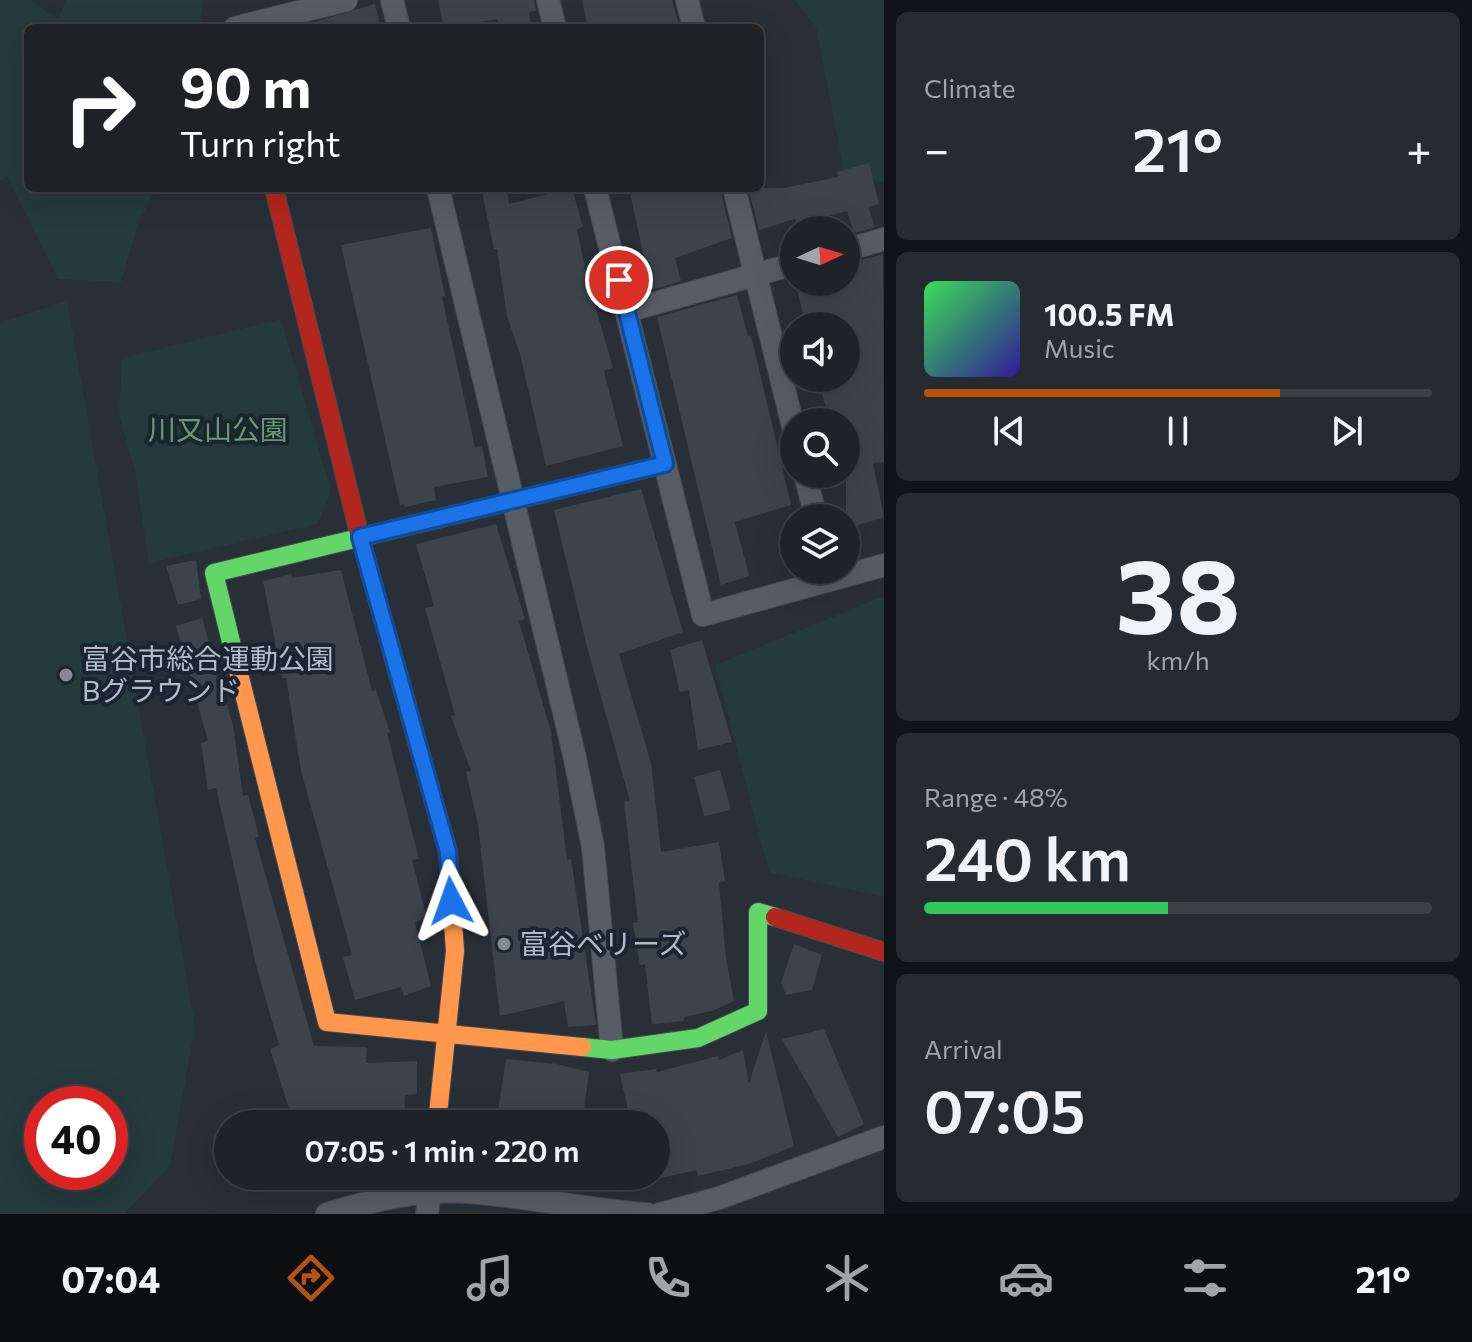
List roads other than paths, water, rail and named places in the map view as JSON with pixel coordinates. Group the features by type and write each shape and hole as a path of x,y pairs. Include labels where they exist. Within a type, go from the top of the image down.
{"street":[{"path":"251,24 346,0"},
{"path":"392,0 398,24"},
{"path":"548,0 554,24"},
{"path":"687,0 693,24"},
{"path":"275,192 360,537 448,852 455,951 438,1110"},
{"path":"439,192 593,847 612,1050"},
{"path":"596,192 703,615 801,584"},
{"path":"735,192 788,408"},
{"path":"860,246 884,239"},
{"path":"627,311 780,268"},
{"path":"665,464 214,573 327,1022 612,1050 698,1038 758,1011 758,912 884,952"},
{"path":"860,569 884,565"},
{"path":"660,1214 719,1198 884,1137"},
{"path":"327,1214 384,1197 468,1192 588,1210 647,1214"}],"place":[{"name":"富谷市総合運動公園 Bグラウンド","path":"66,675"},
{"name":"富谷ベリーズ","path":"504,944"}],"park label":[{"name":"川又山公園","path":"218,430"}]}
